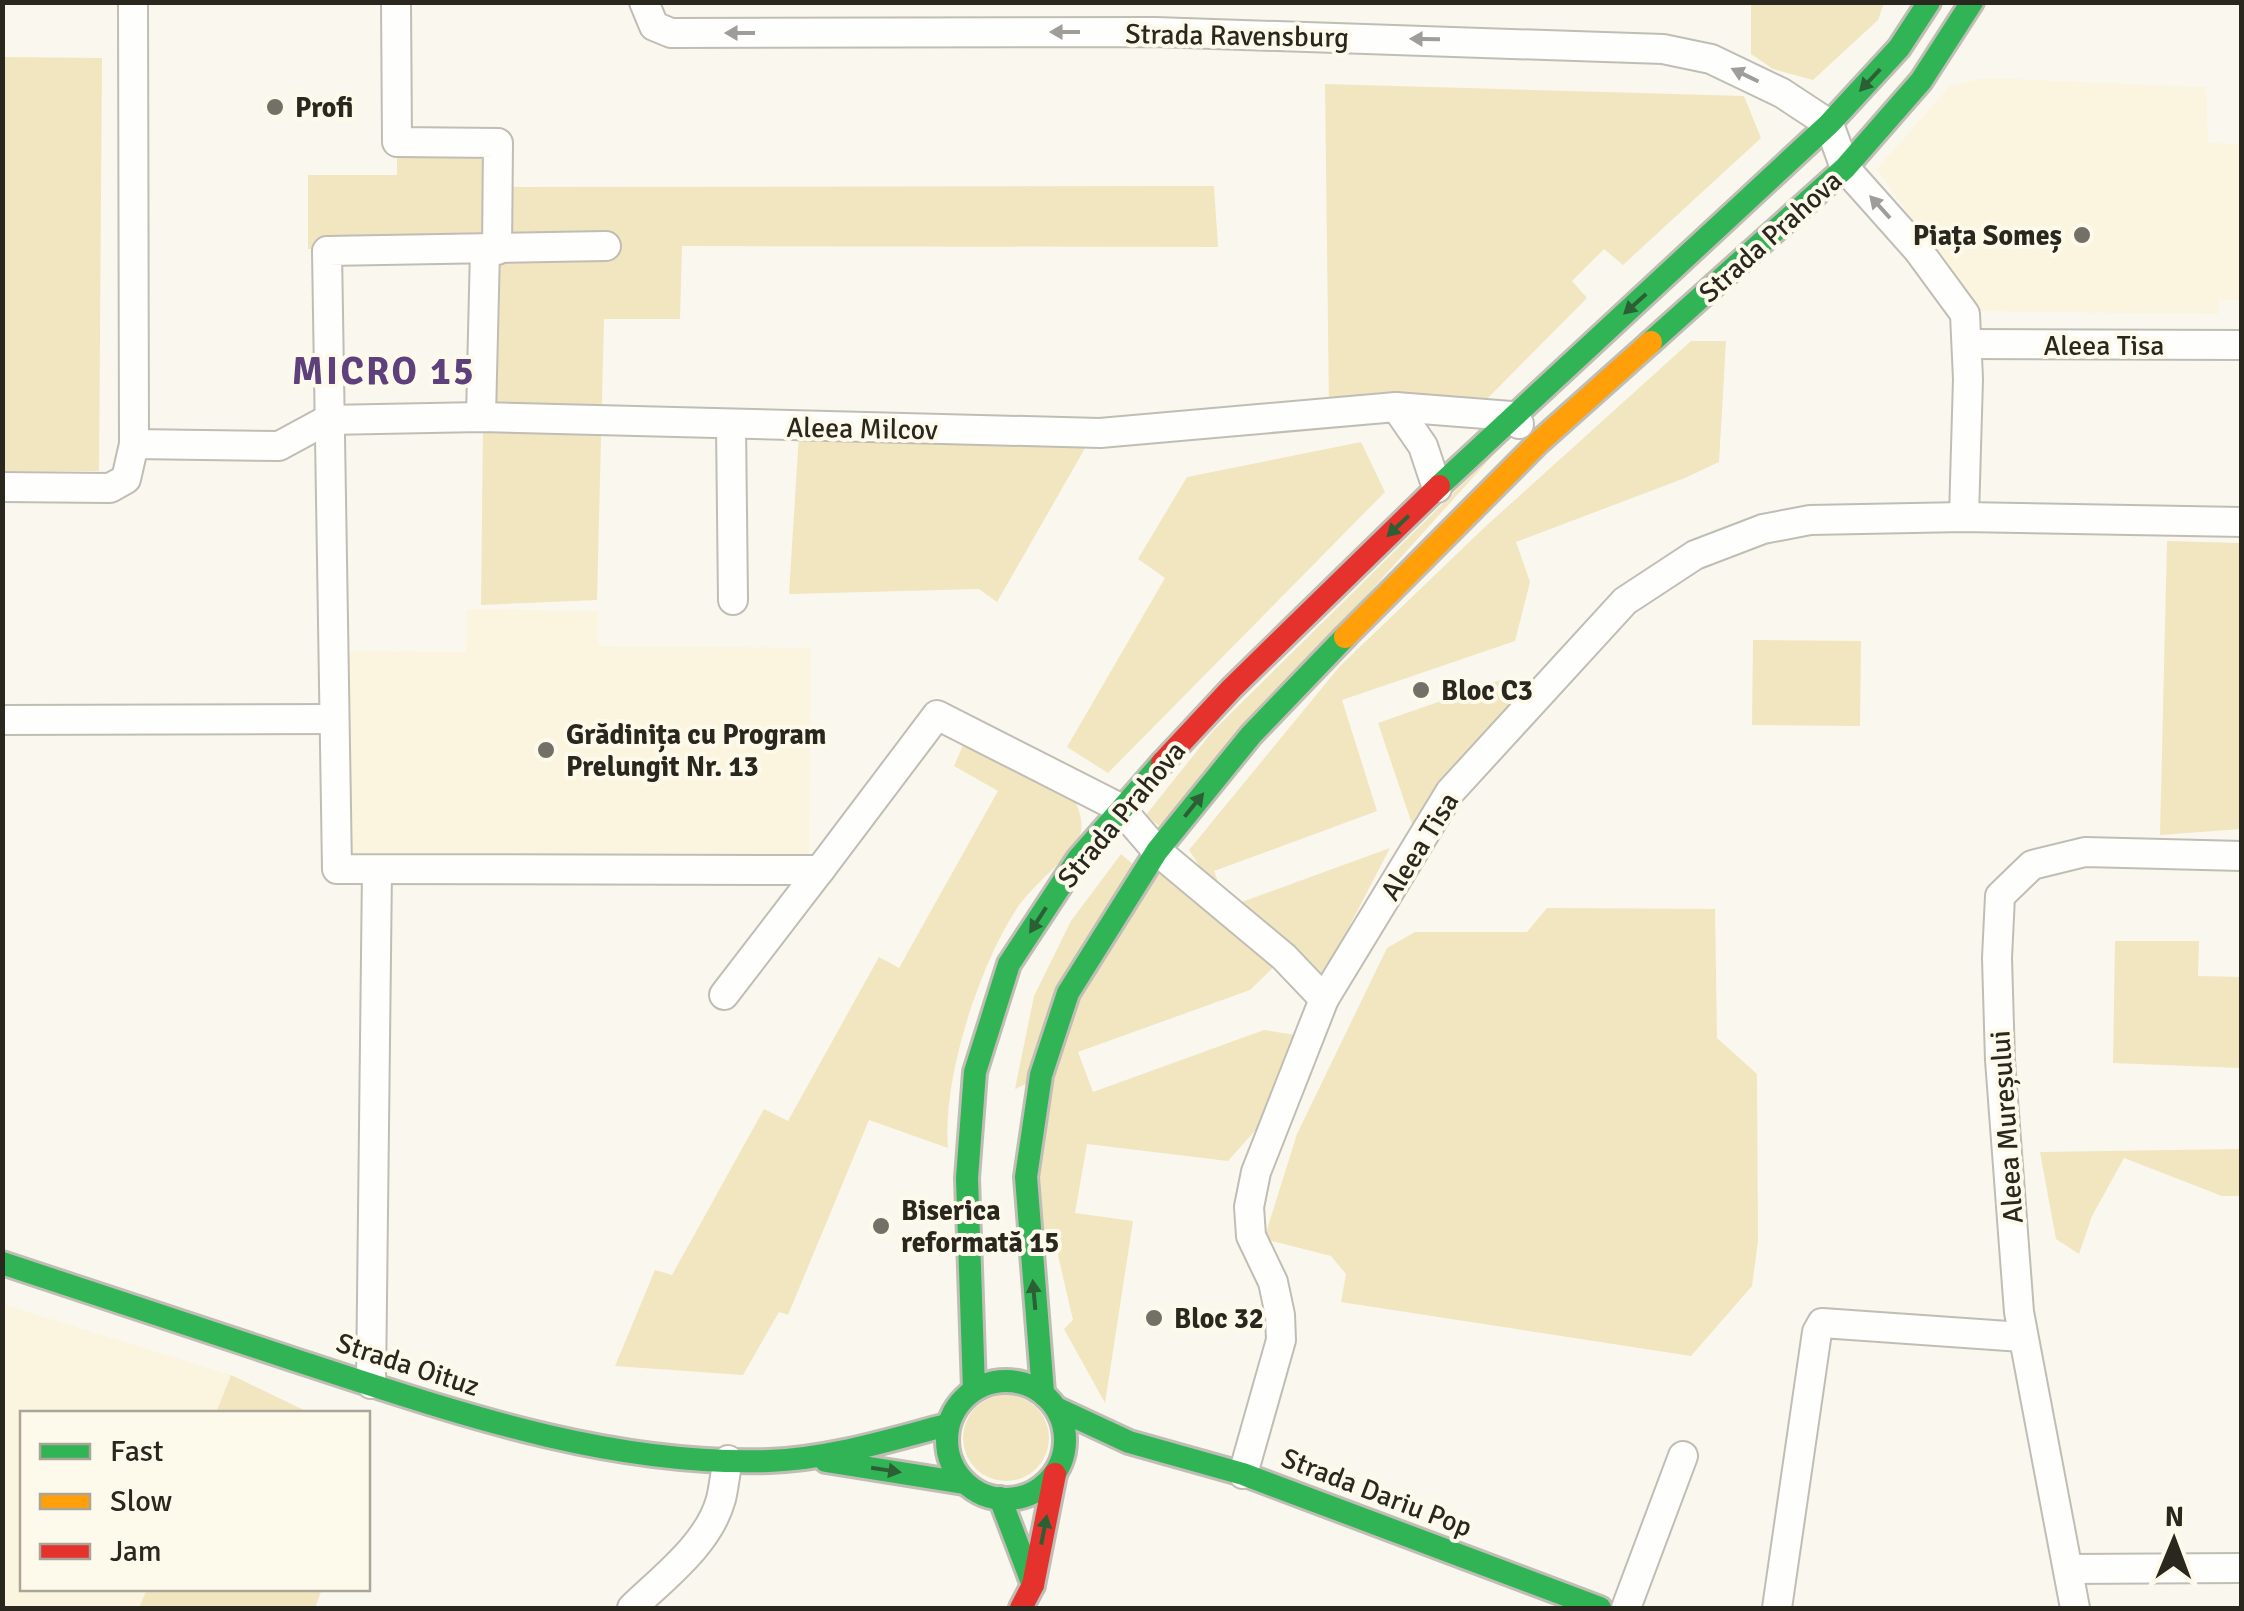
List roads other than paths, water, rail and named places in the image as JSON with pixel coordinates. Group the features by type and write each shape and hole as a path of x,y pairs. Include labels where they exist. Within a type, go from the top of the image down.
{"street":[{"path":"2,487 110,488 126,479 134,444 133,2"},
{"path":"396,2 397,142 498,143 481,416"},
{"name":"Strada Ravensburg","path":"644,2 654,26 671,33 1155,32 1663,49 1711,58 1782,93 1829,124"},
{"name":"Strada Prahova","path":"974,1389 967,1178 976,1072 1010,964 1078,859 1232,688 1511,416 1829,124 1899,48 1929,2"},
{"name":"Strada Prahova","path":"1050,1401 1026,1177 1041,1076 1068,993 1157,850 1251,735 1435,543 1539,442 1845,168 1921,81 1972,2"},
{"path":"1829,124 1845,168 1918,250 1965,314 1964,517"},
{"path":"606,246 327,251 337,869 820,870"},
{"name":"Aleea Tisa","path":"1967,344 2242,345"},
{"path":"1396,407 1423,446 1437,488"},
{"name":"Aleea Milcov","path":"327,420 481,416 1100,433 1396,407 1511,416"},
{"path":"1511,416 1539,442"},
{"path":"134,444 280,446 327,420"},
{"path":"731,425 733,600"},
{"name":"Aleea Tisa","path":"1243,1474 1280,1340 1273,1282 1251,1236 1248,1207 1256,1172 1324,999 1450,792 1625,601 1695,555 1764,529 1810,520 1964,517 2242,522"},
{"path":"724,995 937,714 1120,808 1157,850 1284,957 1324,999"},
{"path":"2,720 334,719"},
{"name":"Aleea Mureșului","path":"2075,1608 2022,1337 2000,1060 1996,958 2000,896 2032,866 2085,852 2242,856"},
{"path":"371,1384 377,870"},
{"name":"Strada Oituz","path":"2,1263 426,1404 575,1445 652,1456 728,1460 807,1458 964,1483"},
{"path":"1777,1608 1816,1332 1822,1323 2022,1337"},
{"path":"1022,1608 1033,1586 1074,1456 1065,1430 1050,1401 1021,1381 997,1380 974,1389 957,1404 948,1425 946,1446 952,1466 964,1483 980,1493 1000,1498 1020,1498 1042,1489 1074,1456"},
{"name":"Strada Dariu Pop","path":"1050,1401 1130,1442 1243,1474 1600,1608"},
{"name":"Strada Oituz","path":"807,1458 948,1425"},
{"name":"Strada Dariu Pop","path":"1074,1456 1130,1442"},
{"path":"1626,1608 1683,1456"},
{"path":"632,1608 705,1531 720,1502 728,1460"},
{"path":"1000,1498 1033,1586"},
{"path":"2068,1569 2242,1568"}],"place":[{"name":"Profi","path":"275,107"},
{"name":"Piața Someș","path":"2082,235"},
{"name":"Bloc C3","path":"1421,690"},
{"name":"Grădinița cu Program Prelungit Nr. 13","path":"546,750"},
{"name":"Biserica reformată 15","path":"881,1226"},
{"name":"Bloc 32","path":"1154,1318"}],"district":[{"name":"MICRO 15","path":"384,371"}]}
